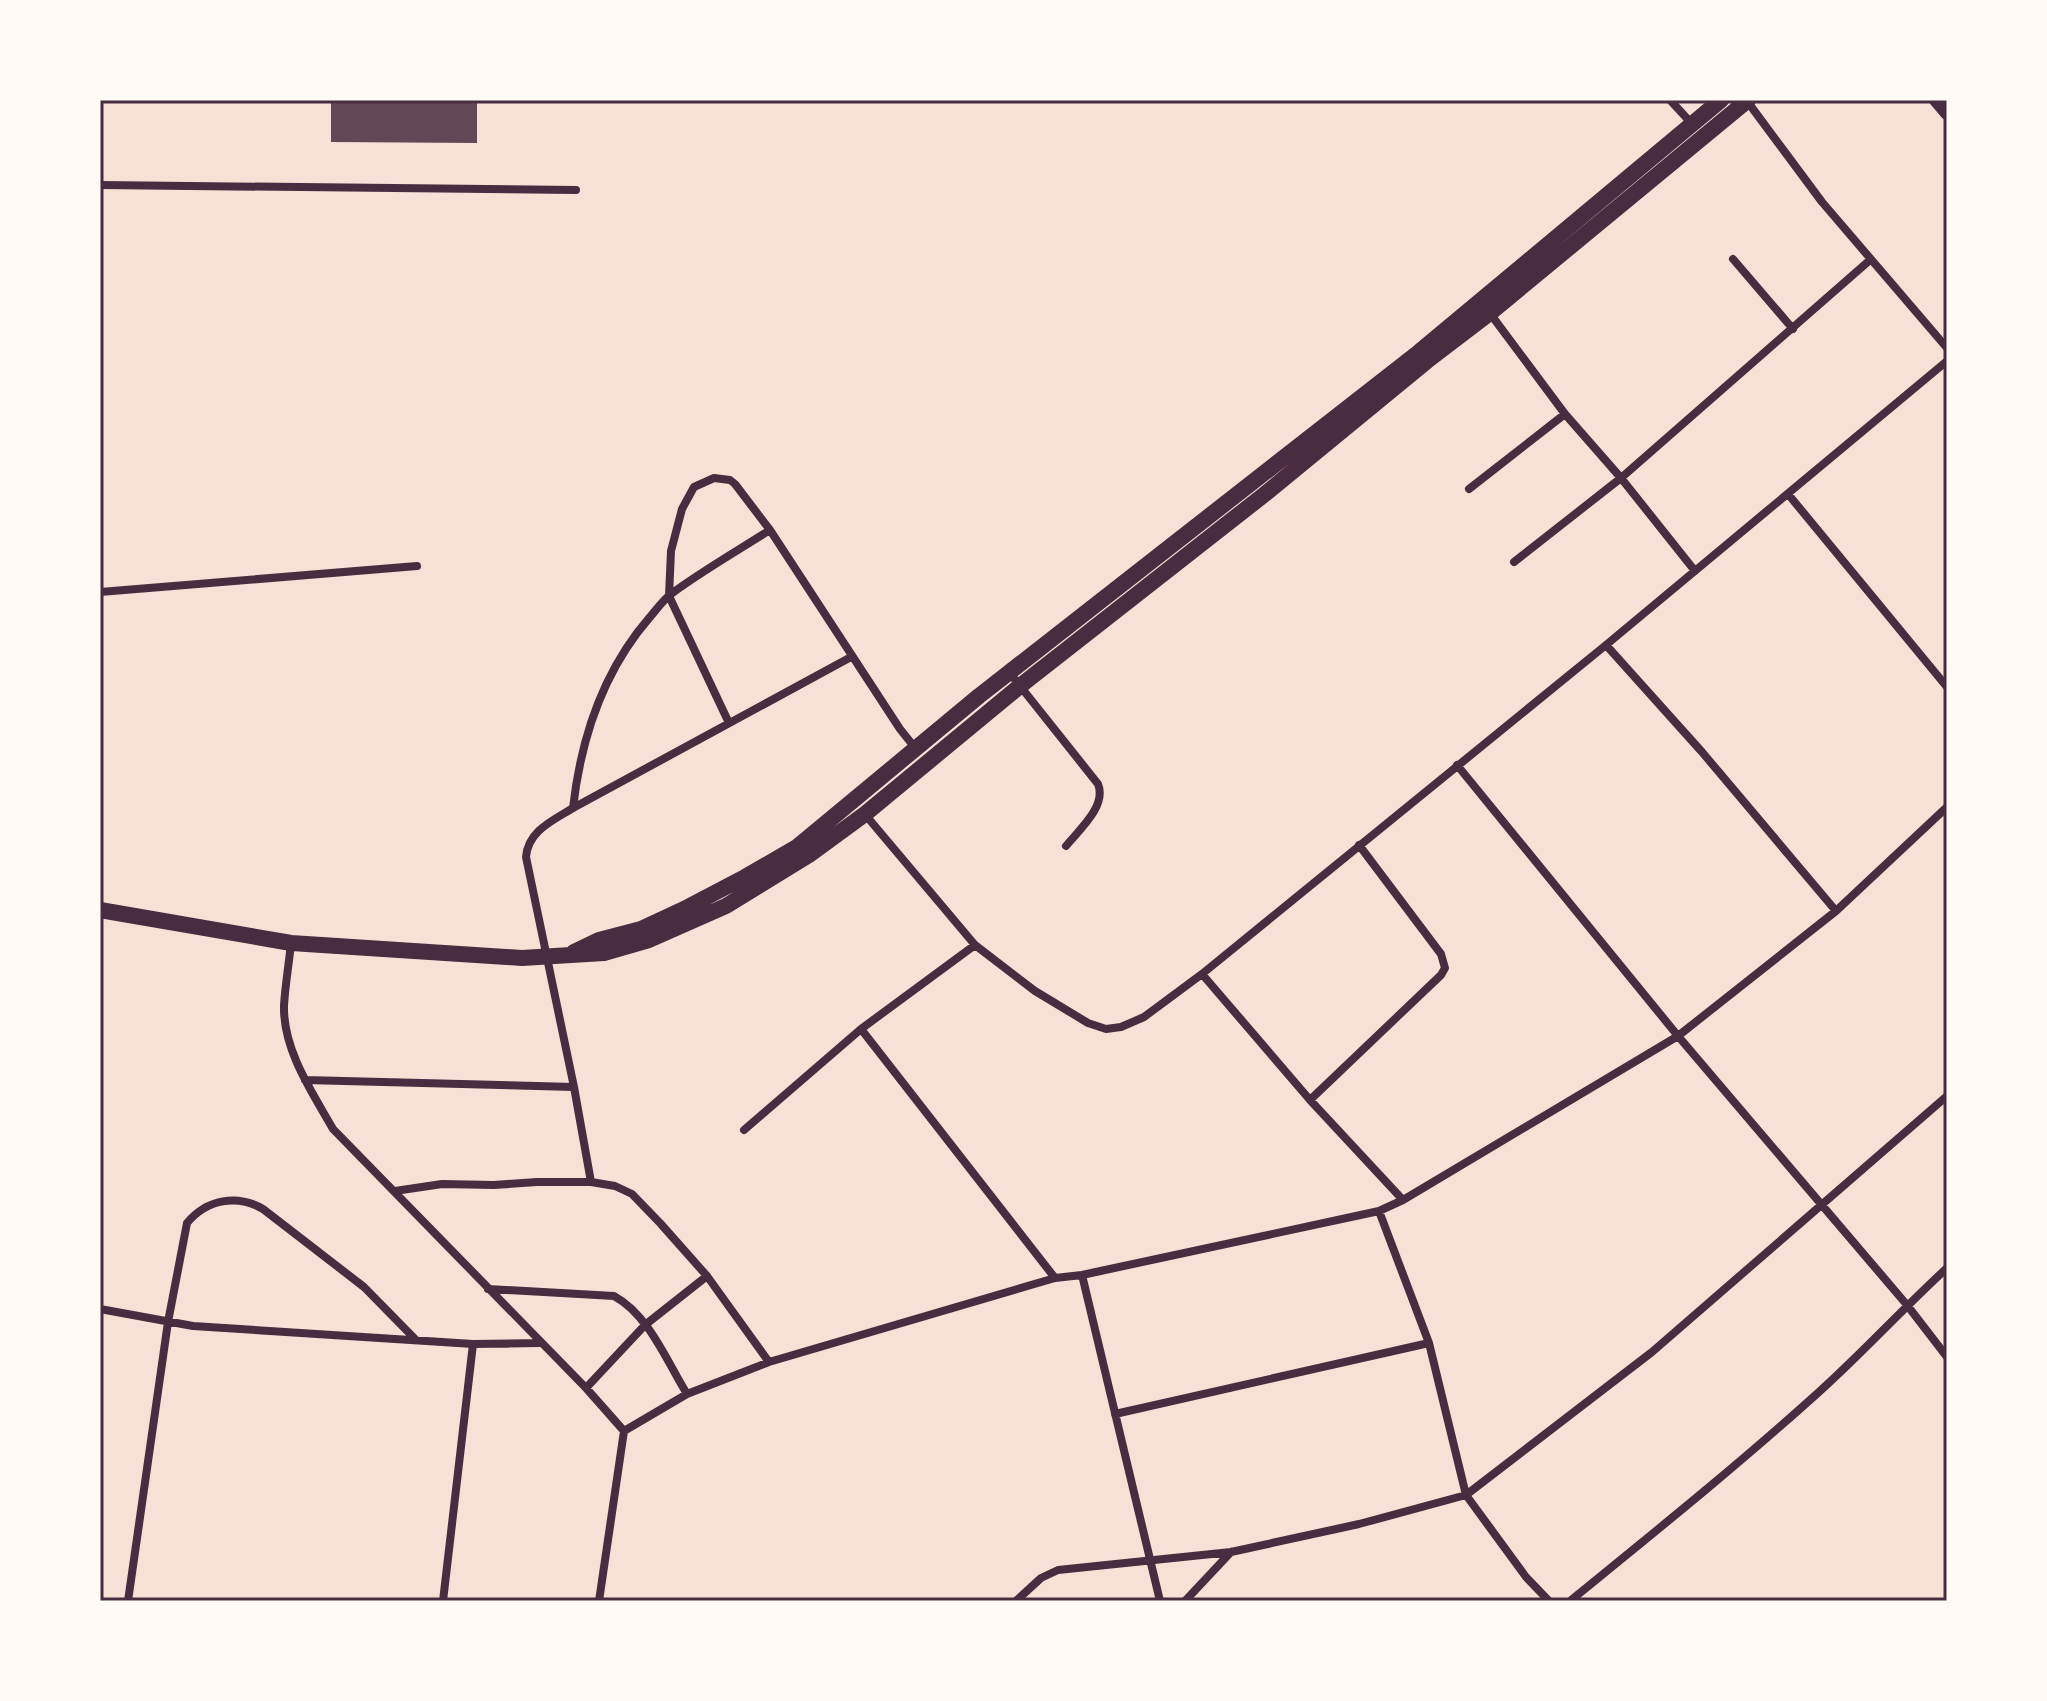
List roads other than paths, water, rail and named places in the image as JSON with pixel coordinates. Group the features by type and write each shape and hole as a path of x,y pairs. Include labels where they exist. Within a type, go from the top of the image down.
{"main road":[{"path":"1697,130 1721,100"},
{"path":"569,955 599,940 641,929 797,847 1009,672 1427,361 1485,306 1697,130 1747,100"},
{"path":"100,910 291,943 493,958 604,953 649,940 726,906 809,855 865,814 1259,488"}],"street":[{"path":"1670,100 1697,130"},
{"path":"1747,100 1822,202 1947,348"},
{"path":"1936,100 1947,113"},
{"path":"100,185 576,190"},
{"path":"1733,259 1793,329"},
{"path":"1514,562 1621,478 1870,260"},
{"path":"1485,306 1565,414 1695,571"},
{"path":"853,801 975,945 1035,991 1088,1023 1106,1029 1121,1027 1144,1017 1202,974 1606,645 1947,361"},
{"path":"1469,489 1565,414"},
{"path":"729,723 669,596 671,551 682,509 694,487 714,478 730,480 770,530 851,657 917,749"},
{"path":"1788,494 1947,687"},
{"path":"573,808 578,764 614,665 669,596 770,530"},
{"path":"100,592 417,566"},
{"path":"1606,645 1702,752 1836,911"},
{"path":"591,1182 574,1087 545,958 526,857 527,847 540,829 573,808 851,657"},
{"path":"1009,672 1098,784 1101,792 1090,816 1066,846"},
{"path":"1457,765 1678,1036 1907,1305 1947,1357"},
{"path":"624,1431 687,1394 769,1362 1055,1278 1082,1275 1379,1211 1403,1200 1678,1036 1836,911 1947,807"},
{"path":"1310,1100 1445,968 1441,954 1359,845"},
{"path":"291,943 284,1009 288,1036 305,1080 333,1129 586,1388 624,1431 599,1601"},
{"path":"744,1130 861,1029 975,945"},
{"path":"1202,974 1310,1100 1403,1200"},
{"path":"861,1029 1055,1278"},
{"path":"305,1080 574,1087"},
{"path":"1016,1601 1041,1578 1058,1570 1231,1552 1359,1524 1466,1495 1652,1352 1947,1096"},
{"path":"395,1191 442,1184 591,1182 615,1186 632,1194 707,1276 769,1362"},
{"path":"128,1601 168,1322 187,1223 198,1210 212,1204 247,1200 263,1209 364,1287 416,1340"},
{"path":"1379,1211 1429,1343 1466,1495 1526,1577 1549,1601"},
{"path":"1570,1601 1787,1420 1870,1346 1907,1305 1947,1268"},
{"path":"1082,1275 1160,1601"},
{"path":"586,1388 645,1325 707,1276"},
{"path":"488,1289 614,1296 625,1302 645,1325 687,1394"},
{"path":"100,1309 193,1326 473,1344 540,1343"},
{"path":"1115,1414 1429,1343"},
{"path":"443,1601 473,1344"},
{"path":"1185,1601 1231,1552"}]}
